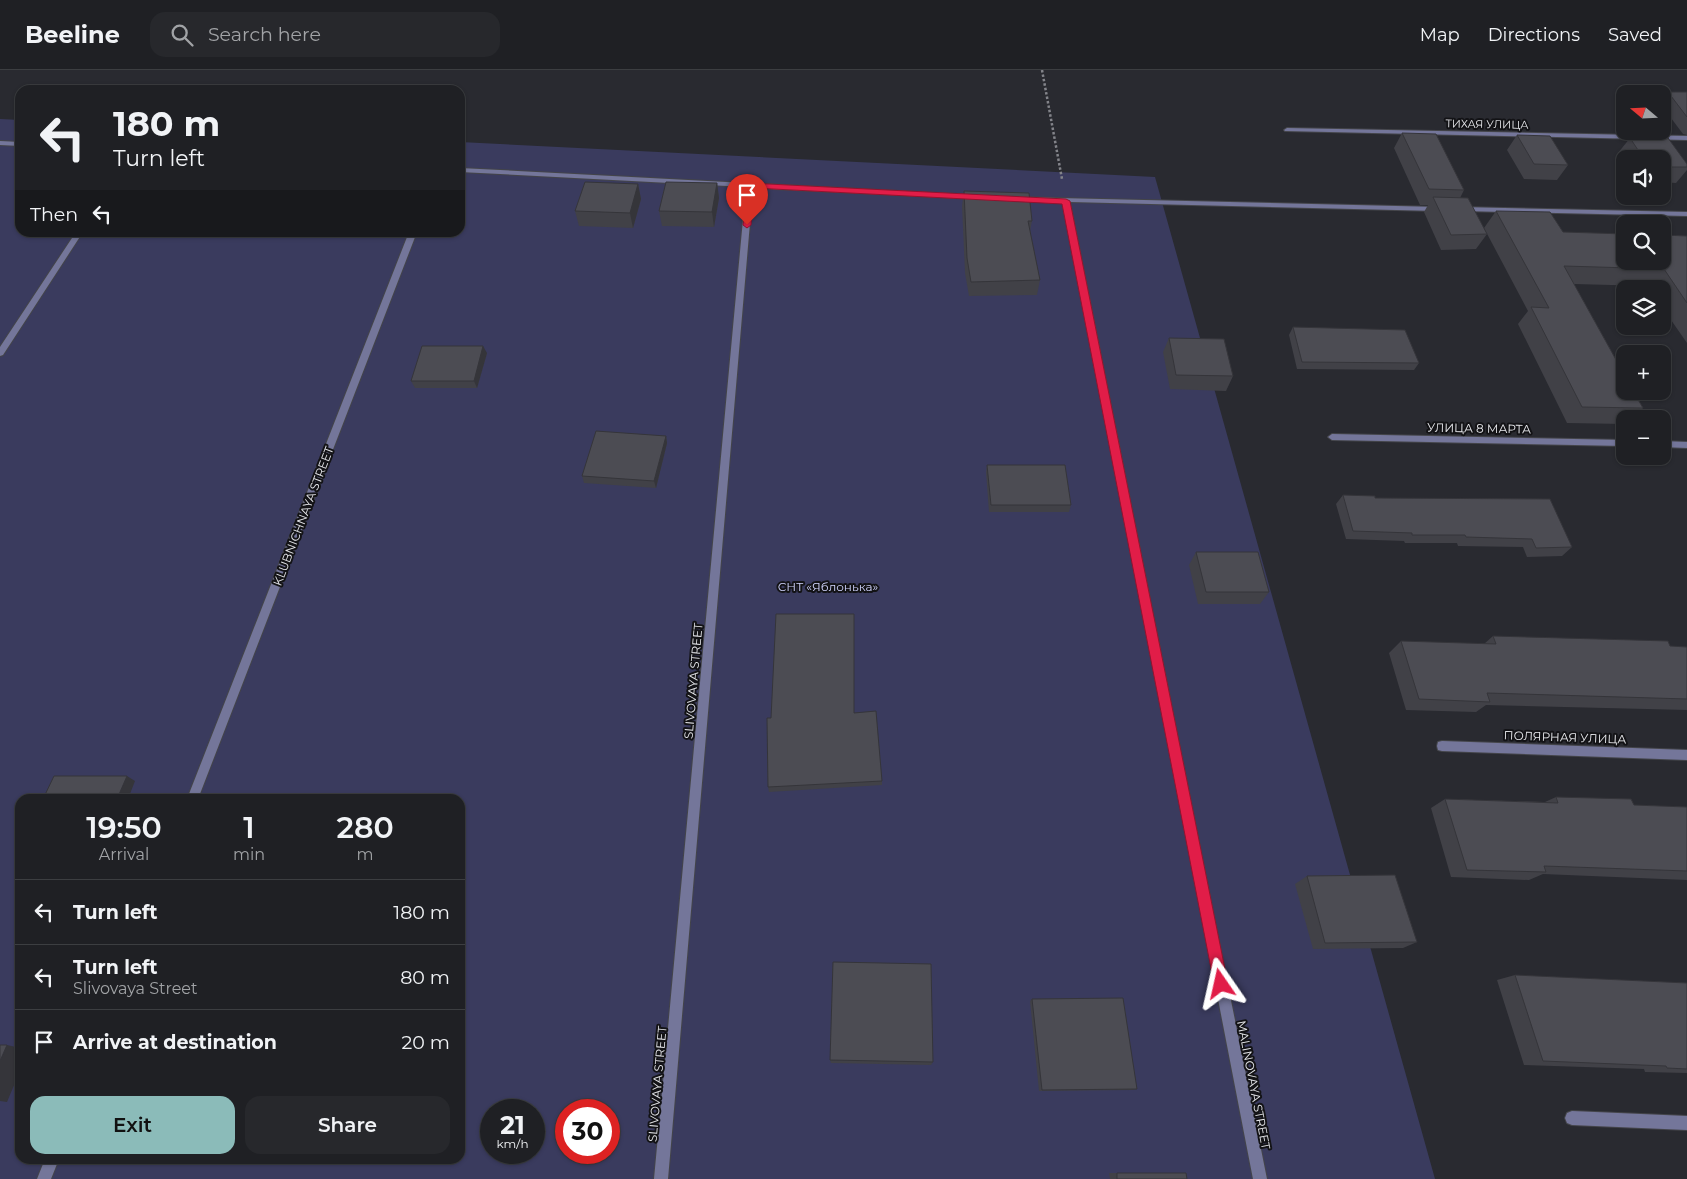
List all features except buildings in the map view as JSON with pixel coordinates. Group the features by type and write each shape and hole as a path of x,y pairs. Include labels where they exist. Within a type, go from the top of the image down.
{"street":[{"name":"ТИХАЯ УЛИЦА","path":"1287,130 1687,138"},
{"path":"0,143 15,144"},
{"path":"465,170 988,197"},
{"name":"SLIVOVAYA STREET","path":"661,1179 750,185"},
{"path":"1008,198 1066,201 1687,214"},
{"name":"MALINOVAYA STREET","path":"1066,201 1260,1179"},
{"path":"0,353 77,237"},
{"name":"KLUBNICHNAYA STREET","path":"194,794 411,237"},
{"name":"УЛИЦА 8 МАРТА","path":"1332,437 1616,444"},
{"path":"1671,444 1687,445"},
{"name":"ПОЛЯРНАЯ УЛИЦА","path":"1442,746 1687,756"},
{"path":"1572,1118 1687,1123"},
{"path":"44,1179 50,1164"}],"path":[{"path":"1042,70 1066,201"}],"green space":[{"name":"СНТ «Яблонька»","path":"0,119 15,120 15,237 465,237 465,142 1155,177 1435,1179 0,1179"}],"route":[{"path":"747,225 750,185 1066,201 1221,984"}]}
